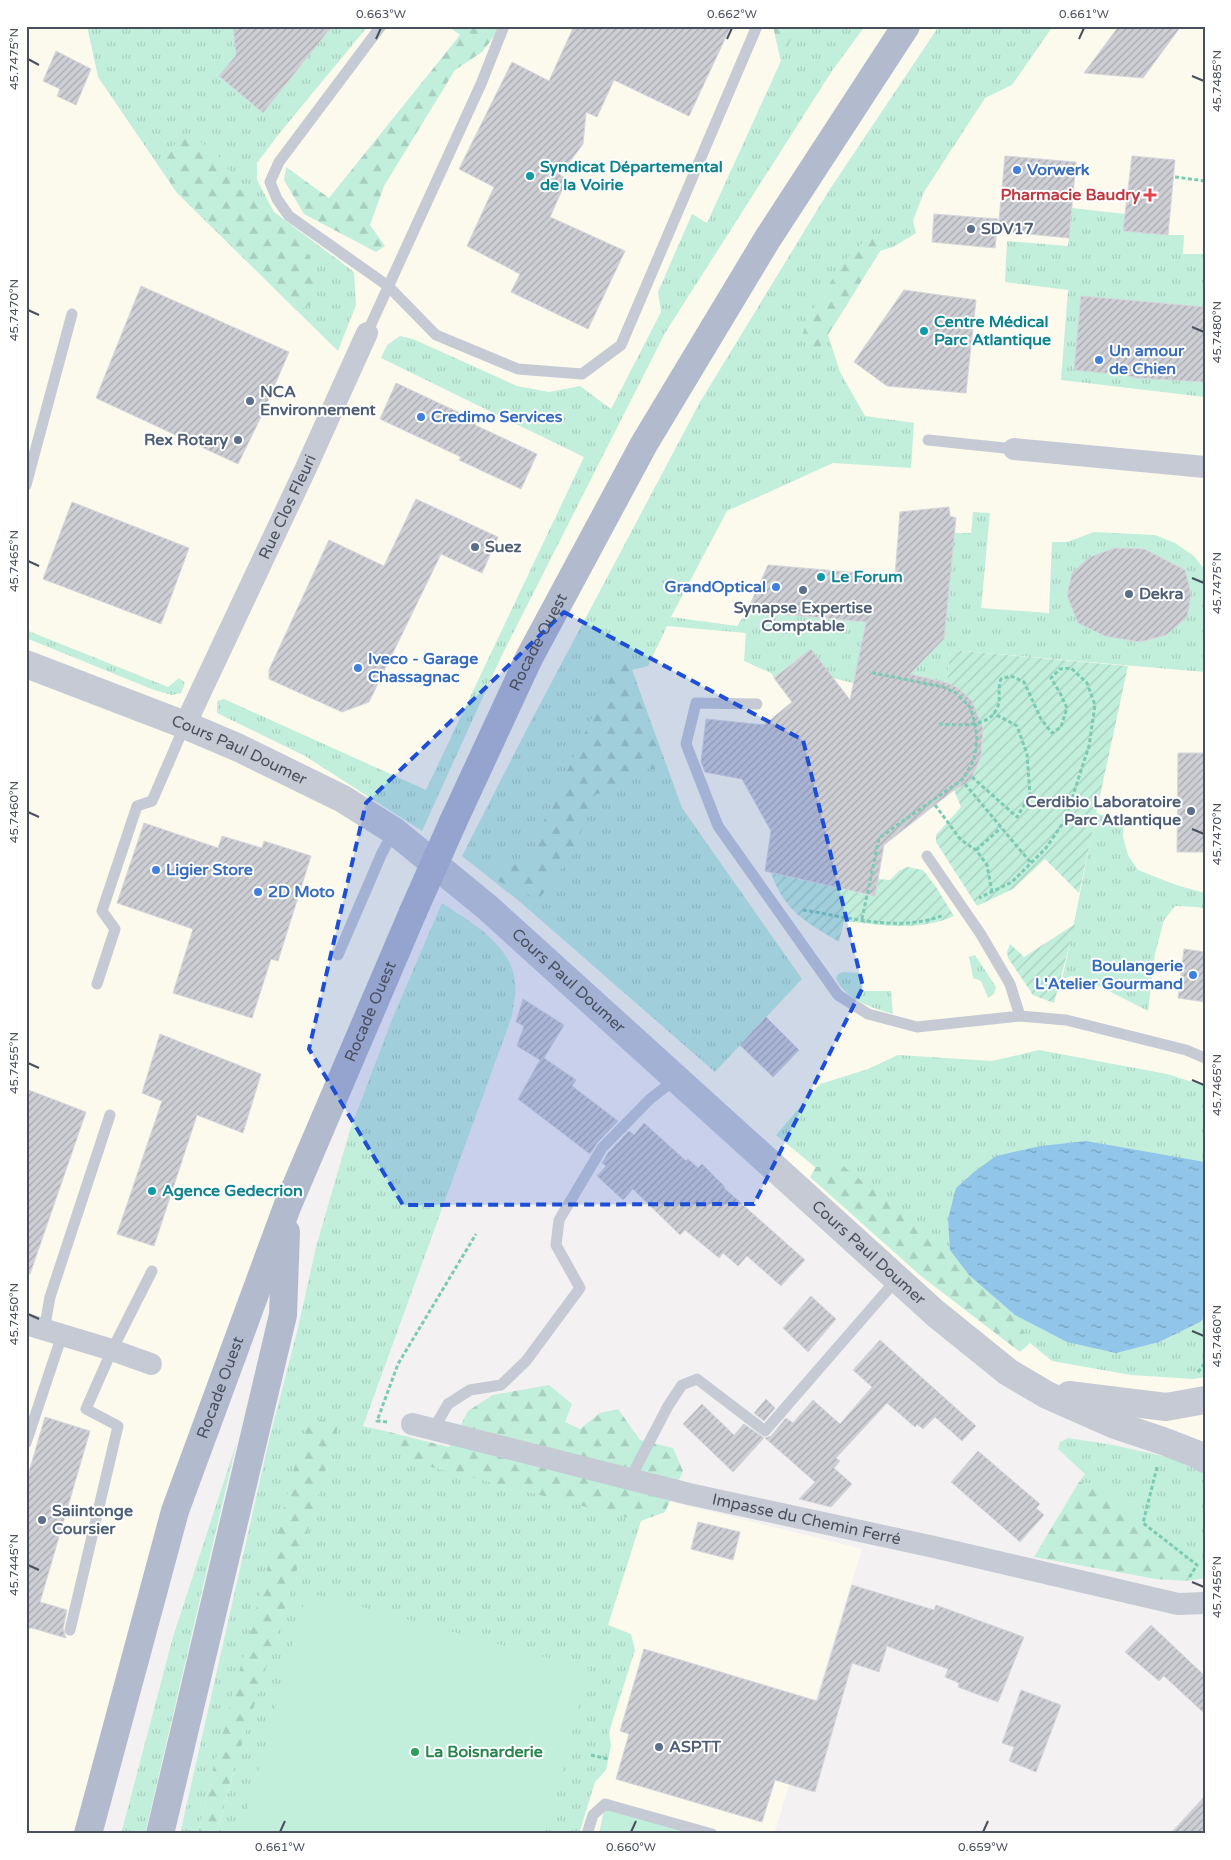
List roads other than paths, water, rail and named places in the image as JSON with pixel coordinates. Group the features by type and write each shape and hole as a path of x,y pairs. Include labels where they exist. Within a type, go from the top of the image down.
{"main road":[{"name":"Rocade Ouest","path":"88,1834 175,1510 288,1207 453,822 529,658 644,444 768,238 906,26"},
{"path":"160,1834 283,1315 288,1207"}],"street":[{"name":"Rue Clos Fleuri","path":"185,725 302,477 367,333"},
{"path":"1014,450 1205,467"},
{"name":"Cours Paul Doumer","path":"26,664 185,725 239,748 343,799 394,831 487,907 897,1279 1002,1367 1047,1395 1115,1425 1163,1440 1205,1458"},
{"path":"44,1330 112,1350 151,1364"},
{"path":"1047,1395 1075,1395 1129,1404 1166,1407 1205,1400"},
{"name":"Impasse du Chemin Ferré","path":"423,1427 630,1479 1178,1604 1205,1603"}],"lane":[{"path":"381,26 279,162 270,182 277,199 289,216 388,286 436,335 518,369 582,374 621,345 757,26"},
{"name":"Rue Clos Fleuri","path":"367,333 481,84 504,26"},
{"path":"26,485 72,314"},
{"path":"928,440 1014,450"},
{"path":"757,704 696,702 686,744 718,826 838,996 868,1014 917,1027 1020,1016 1066,1020 1186,1050 1205,1058"},
{"path":"97,984 115,929 102,911 136,806 152,801 185,725"},
{"path":"338,955 382,853 394,831"},
{"path":"927,856 980,933 1010,984 1020,1016"},
{"path":"1186,1050 1205,1051"},
{"path":"423,1427 448,1404 470,1390 501,1385 526,1361 580,1288 556,1245 560,1220 602,1148 650,1099 677,1078"},
{"path":"26,1443 50,1297 110,1115"},
{"path":"70,1630 118,1426 86,1409 112,1350 152,1271"},
{"path":"630,1479 668,1406 682,1385 697,1379 765,1431 897,1279"},
{"path":"588,1834 593,1815 606,1804 712,1834"}],"water":[{"path":"1086,1141 1205,1162 1205,1317 1200,1322 1159,1342 1116,1353 1067,1342 1015,1315 969,1275 950,1250 948,1219 956,1188 974,1172 996,1156 1041,1146"}],"place":[{"name":"Vorwerk","path":"1017,170"},
{"name":"Syndicat Départemental de la Voirie","path":"530,176"},
{"name":"Pharmacie Baudry","path":"1150,195"},
{"name":"SDV17","path":"971,229"},
{"name":"Centre Médical Parc Atlantique","path":"924,331"},
{"name":"Un amour de Chien","path":"1099,360"},
{"name":"NCA Environnement","path":"250,401"},
{"name":"Credimo Services","path":"421,417"},
{"name":"Rex Rotary","path":"238,440"},
{"name":"Suez","path":"475,547"},
{"name":"Le Forum","path":"821,577"},
{"name":"GrandOptical","path":"776,587"},
{"name":"Synapse Expertise Comptable","path":"803,590"},
{"name":"Dekra","path":"1129,594"},
{"name":"Iveco - Garage Chassagnac","path":"358,668"},
{"name":"Cerdibio Laboratoire Parc Atlantique","path":"1191,811"},
{"name":"Ligier Store","path":"156,870"},
{"name":"2D Moto","path":"258,892"},
{"name":"Boulangerie L'Atelier Gourmand","path":"1193,975"},
{"name":"Agence Gedecrion","path":"152,1191"},
{"name":"Saiintonge Coursier","path":"42,1520"},
{"name":"ASPTT","path":"659,1747"},
{"name":"La Boisnarderie","path":"415,1752"}]}
